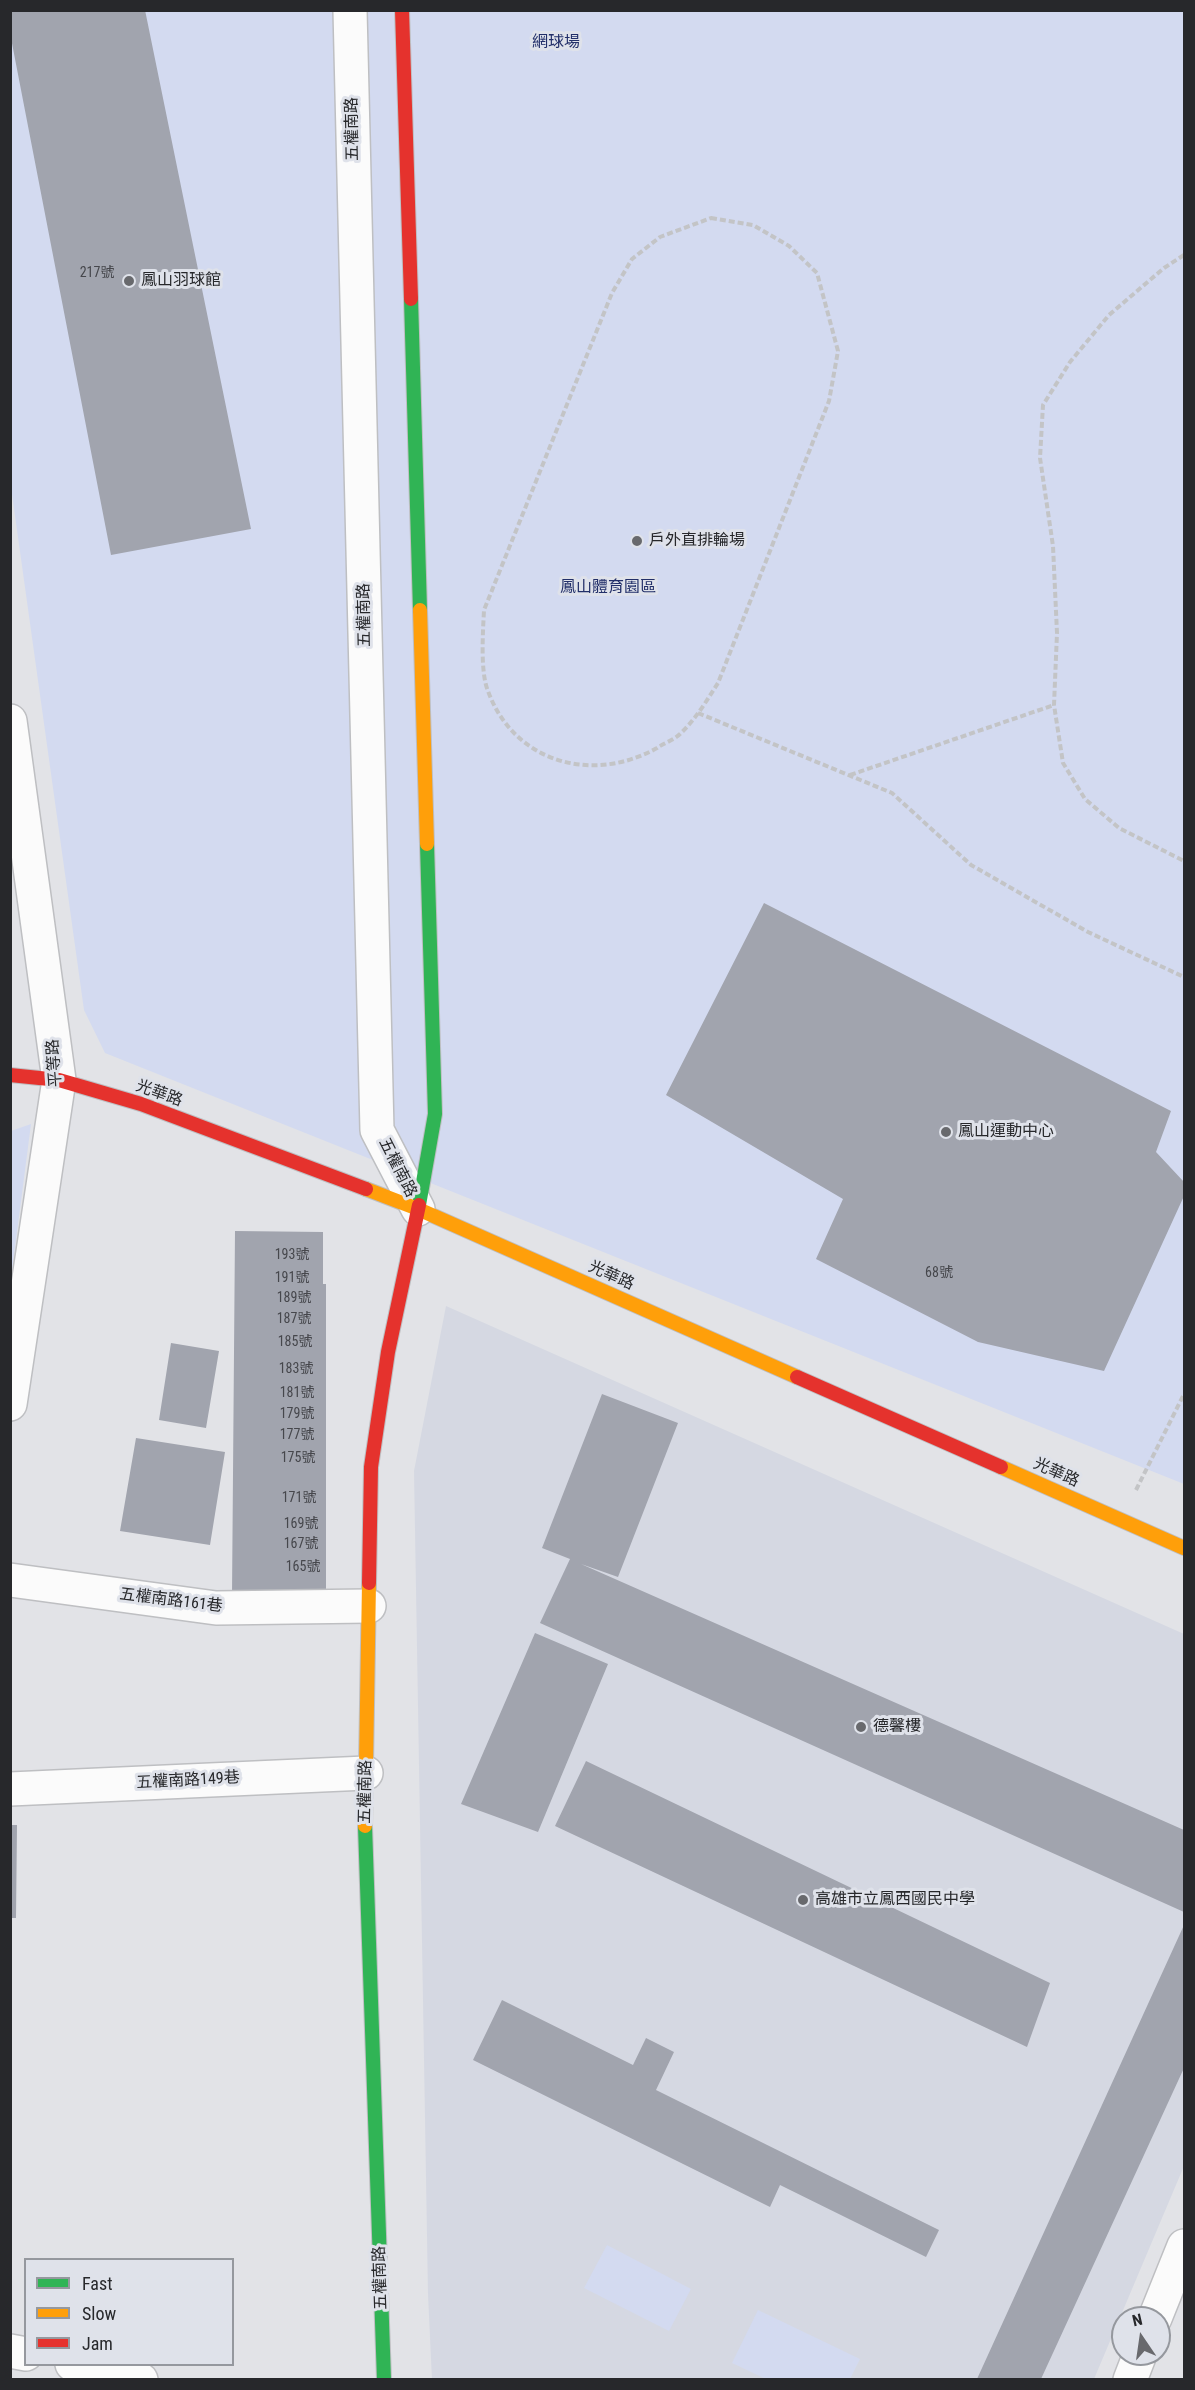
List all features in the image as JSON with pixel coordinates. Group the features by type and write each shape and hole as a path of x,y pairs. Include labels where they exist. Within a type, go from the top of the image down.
{"street":[{"name":"五權南路","path":"351,10 377,1130 418,1209"},
{"name":"五權南路","path":"384,2379 365,1841 371,1467 388,1352 435,1114 402,10"},
{"name":"平等路","path":"10,1404 59,1080 12,742"},
{"name":"光華路","path":"10,1075 59,1080 141,1104 418,1209 1185,1548"},
{"name":"五權南路161巷","path":"10,1580 216,1608 369,1606"},
{"name":"五權南路149巷","path":"10,1789 366,1773"},
{"path":"1160,2306 1185,2246"},
{"path":"81,2366 141,2379"}],"path":[{"path":"711,218 753,225 789,246 817,273 838,351 829,401 718,682 698,713 679,735 644,755 605,766 563,763 528,746 503,720 487,690 483,645 484,610 612,293 632,260 660,237 711,218"},
{"path":"1185,255 1164,268 1109,315 1070,362 1043,405 1040,458 1053,546 1057,633 1054,705 1063,763 1085,799 1119,828 1185,861"},
{"path":"849,775 1054,705"},
{"path":"698,713 892,793 970,865 1088,932 1185,977"},
{"path":"1121,1520 1185,1394"}],"shaded area":[{"name":"高雄市立鳳西國民中學","path":"446,1306 1184,1634 1184,2166 1125,2306 1111,2306 1111,2339 1094,2379 432,2380 428,2294 414,1471"}],"green space":[{"name":"鳳山體育園區","path":"10,11 1184,11 1184,1484 105,1053 84,1010 11,487"},
{"path":"31,1124 11,1278 11,1131"},
{"path":"607,2245 691,2289 669,2331 584,2288"},
{"path":"758,2310 860,2359 850,2379 766,2379 732,2363"}],"building":[{"name":"鳳山羽球館","path":"10,10 145,10 251,529 111,555 10,33"},
{"name":"鳳山運動中心","path":"764,903 1171,1111 1156,1152 1184,1182 1184,1196 1104,1371 978,1342 816,1259 843,1199 666,1095"},
{"path":"235,1231 323,1232 323,1284 326,1284 326,1596 232,1595"},
{"path":"171,1343 219,1351 206,1428 159,1420"},
{"name":"德馨樓","path":"602,1394 678,1423 618,1577 581,1564 1184,1830 1184,1912 540,1623 570,1559 542,1548"},
{"path":"136,1438 225,1452 210,1545 120,1531"},
{"path":"535,1633 608,1664 538,1832 461,1804"},
{"path":"586,1761 1050,1983 1027,2047 555,1826"},
{"path":"10,1825 17,1825 16,1918 10,1918"},
{"path":"1184,1925 1184,2068 1041,2379 977,2379"},
{"path":"502,2000 633,2065 646,2038 674,2052 656,2090 939,2230 926,2257 780,2185 770,2207 473,2060"}],"traffic: fast":[{"path":"411,299 420,610"},
{"path":"419,1205 435,1114 427,844"},
{"path":"365,1826 384,2380"}],"traffic: slow":[{"path":"420,610 427,844"},
{"path":"366,1189 418,1209 797,1377"},
{"path":"1001,1467 1184,1548"},
{"path":"365,1826 369,1583"}],"traffic: jam":[{"path":"402,10 411,299"},
{"path":"10,1075 59,1080 141,1104 366,1189"},
{"path":"369,1583 371,1467 388,1352 419,1205"},
{"path":"797,1377 1001,1467"}],"place":[{"name":"鳳山羽球館","path":"129,281"},
{"name":"戶外直排輪場","path":"637,541"},
{"name":"鳳山運動中心","path":"946,1132"},
{"name":"德馨樓","path":"861,1727"},
{"name":"高雄市立鳳西國民中學","path":"803,1900"}],"park label":[{"name":"網球場","path":"556,43"}]}
